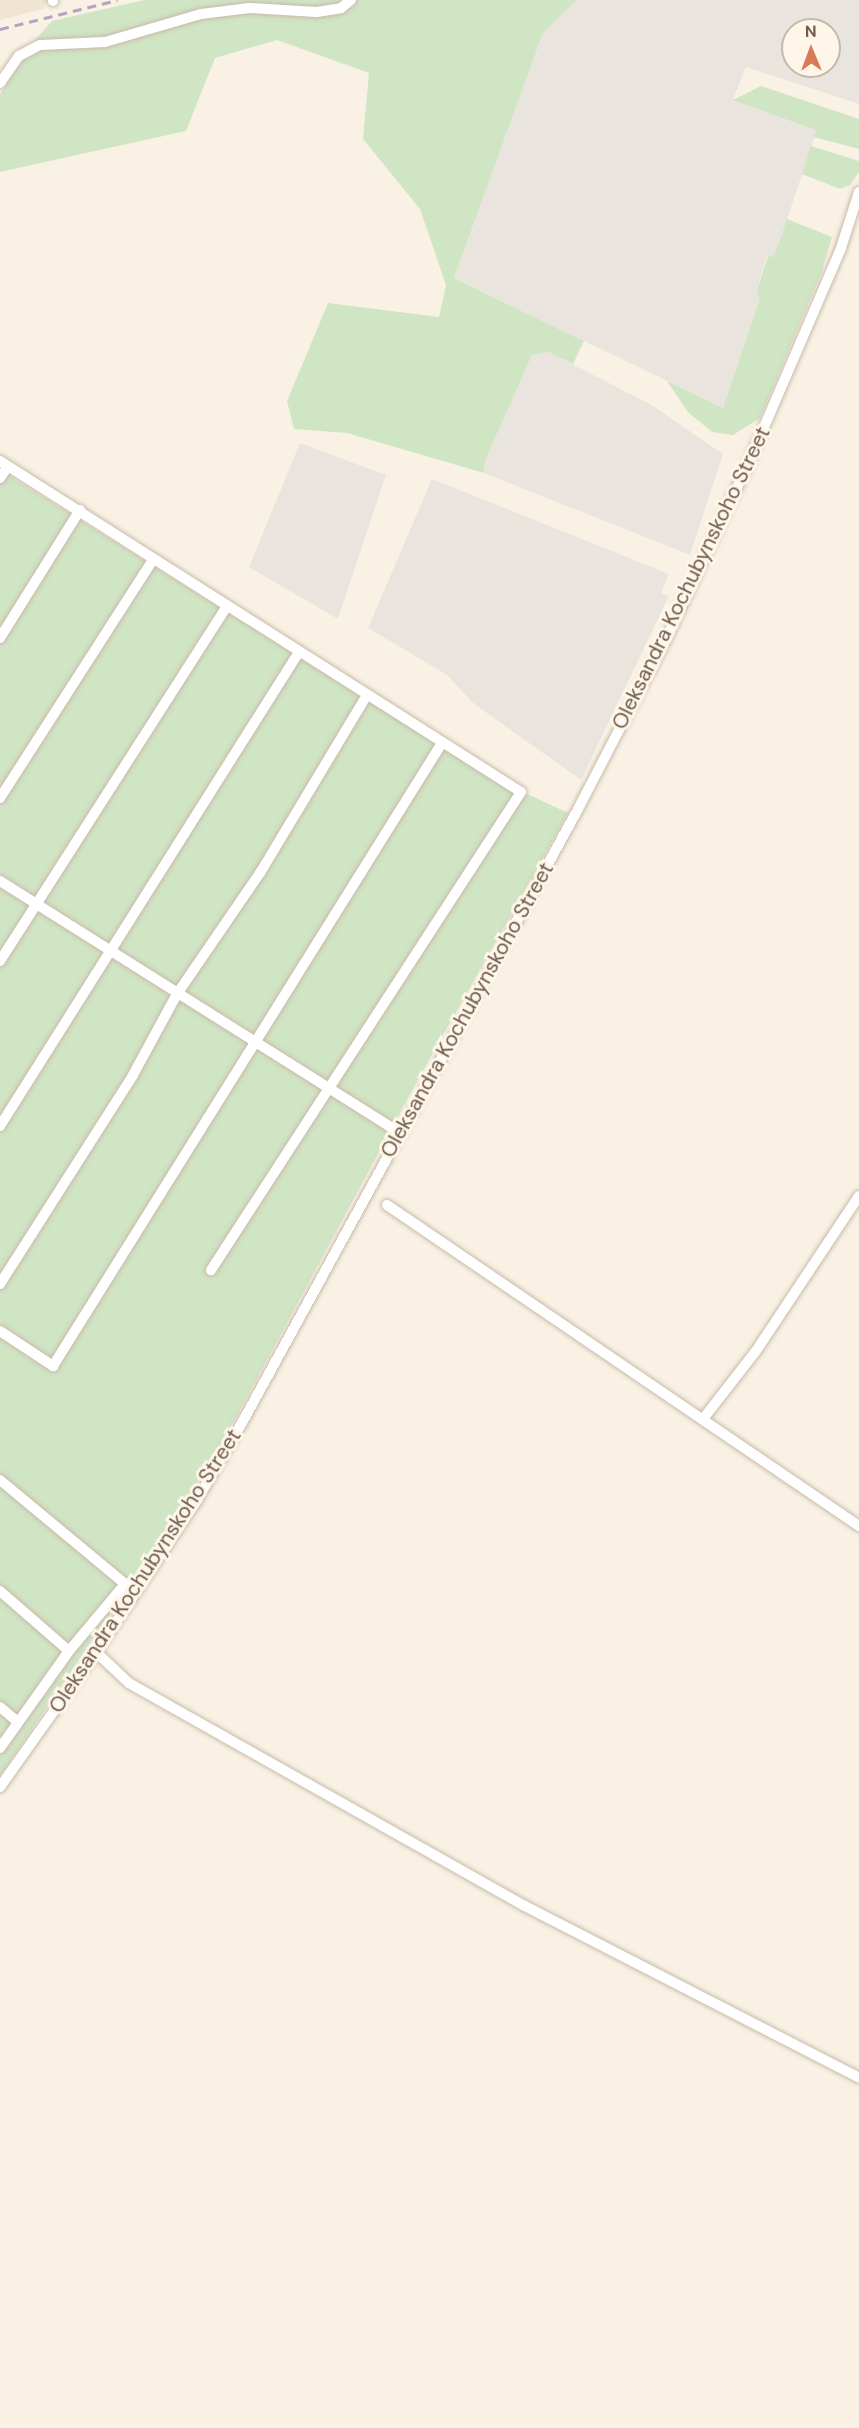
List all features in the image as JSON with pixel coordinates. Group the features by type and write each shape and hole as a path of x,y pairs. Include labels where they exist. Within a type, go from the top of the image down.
{"street":[{"path":"0,83 19,56 40,45 105,42 201,14 250,9 317,12 341,8 351,0"},
{"name":"Oleksandra Kochubynskoho Street","path":"0,1787 96,1652 243,1421 399,1132 491,969 670,631 804,337 841,248 859,192"},
{"path":"0,478 4,464 80,510 153,560 521,792 211,1270"},
{"path":"0,638 80,510"},
{"path":"0,798 153,560"},
{"path":"0,961 227,606"},
{"path":"0,1126 108,950 299,652"},
{"path":"0,1284 133,1075 177,994 260,873 367,695"},
{"path":"0,1331 53,1366 442,743"},
{"path":"0,881 255,1044 399,1132"},
{"path":"703,1419 756,1351 859,1196"},
{"path":"387,1205 859,1526"},
{"path":"0,1480 135,1593"},
{"path":"0,1748 69,1651 125,1584"},
{"path":"0,1591 69,1651"},
{"path":"96,1652 139,1689 525,1906 859,2079"},
{"path":"0,1707 18,1722"}],"shaded area":[{"path":"0,0 48,0 43,9 0,20"},
{"path":"577,0 859,0 859,104 746,67 733,99 817,130 774,258 767,256 756,292 760,298 723,408 454,278 543,33"},
{"path":"548,352 650,404 723,454 690,555 484,473 485,461 532,355"},
{"path":"300,443 386,475 338,619 249,567"},
{"path":"432,479 669,574 661,593 669,596 581,780 473,703 447,675 368,628"}],"green space":[{"path":"144,0 577,0 543,33 454,278 584,341 573,364 548,352 532,355 485,461 484,473 347,433 294,429 287,401 328,303 439,317 446,285 420,209 363,139 369,73 277,40 215,58 186,131 0,172 0,94 37,38 52,21"},
{"path":"761,86 859,119 859,149 814,137 816,130 733,100"},
{"path":"811,146 859,161 859,172 850,185 840,189 802,174"},
{"path":"787,219 832,237 821,274 760,418 733,435 712,432 688,412 667,381 723,408 760,298 756,293 768,256 774,257"},
{"path":"0,470 489,776 568,813 421,1074 234,1421 178,1514 0,1776"}],"railway":[{"path":"0,29 117,0"}]}
